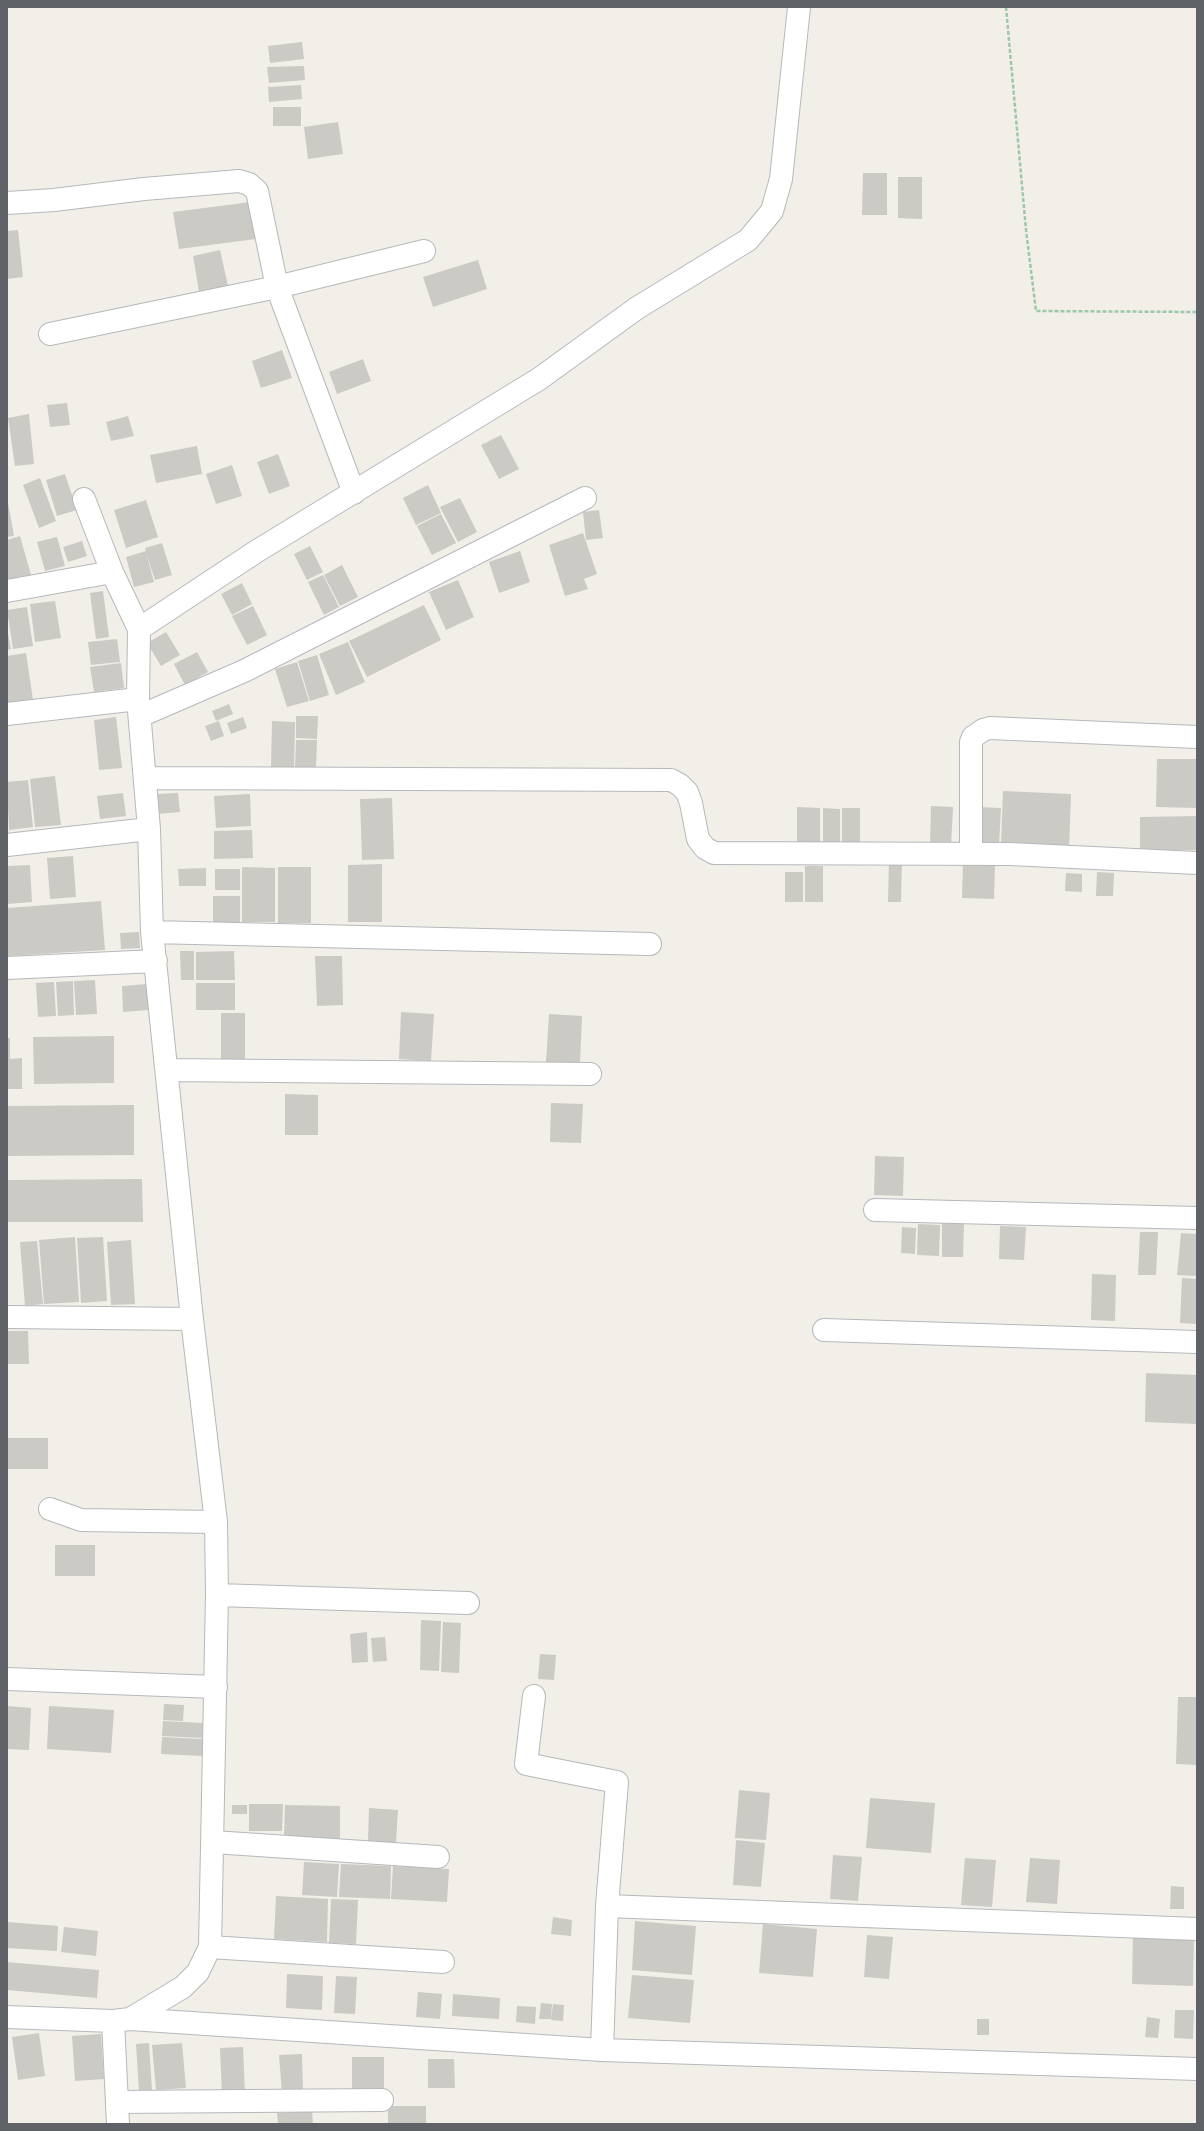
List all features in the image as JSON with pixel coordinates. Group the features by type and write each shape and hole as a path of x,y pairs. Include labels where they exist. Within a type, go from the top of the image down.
{"street":[{"path":"139,629 257,551 539,379 637,308 748,240 772,211 781,178 799,7"},
{"path":"7,203 54,200 144,189 239,181 249,184 257,191 277,287 354,493"},
{"path":"50,334 277,287 424,251"},
{"path":"7,714 139,708 244,671 585,498"},
{"path":"84,499 112,572 139,629 139,708 149,829 152,932 192,1319 216,1522 216,1687 210,1947 198,1972 183,1988 122,2020"},
{"path":"7,591 112,572"},
{"path":"971,853 971,742 973,737 983,730 990,728 1197,737"},
{"path":"144,778 671,780 680,785 687,792 692,803 698,839 705,848 714,853 971,853 1197,863"},
{"path":"7,845 149,829"},
{"path":"152,932 650,944"},
{"path":"7,968 156,961"},
{"path":"167,1070 590,1074"},
{"path":"875,1210 1197,1218"},
{"path":"7,1317 192,1319"},
{"path":"824,1330 1197,1342"},
{"path":"50,1509 81,1520 216,1522"},
{"path":"217,1595 468,1603"},
{"path":"7,1679 216,1687"},
{"path":"534,1696 526,1764 617,1782 607,1906 602,2050"},
{"path":"213,1842 438,1857"},
{"path":"607,1906 1197,1929"},
{"path":"210,1947 443,1962"},
{"path":"7,2017 122,2020 602,2050 1197,2069"},
{"path":"118,2124 117,2102 122,2020"},
{"path":"117,2102 382,2100"}],"path":[{"path":"1006,7 1026,230 1036,311 1197,312"}],"building":[{"path":"302,42 304,59 270,63 268,46"},
{"path":"304,66 305,80 269,83 267,67"},
{"path":"301,85 302,99 269,102 268,87"},
{"path":"273,107 301,107 301,126 273,126"},
{"path":"338,122 343,154 308,159 304,127"},
{"path":"863,173 887,173 887,215 862,215"},
{"path":"898,177 922,177 922,219 898,218"},
{"path":"251,202 256,239 179,249 173,212"},
{"path":"18,230 23,277 7,279 7,231"},
{"path":"220,250 228,286 199,292 193,256"},
{"path":"478,260 487,289 433,307 423,277"},
{"path":"282,350 292,378 261,388 252,361"},
{"path":"363,359 371,381 337,394 329,372"},
{"path":"67,403 70,425 50,427 47,405"},
{"path":"29,414 34,464 15,466 8,418"},
{"path":"128,416 134,436 111,441 106,422"},
{"path":"501,435 519,469 499,479 481,445"},
{"path":"197,446 202,474 156,483 150,455"},
{"path":"278,454 290,486 269,494 257,462"},
{"path":"232,465 242,496 216,504 206,474"},
{"path":"65,474 77,510 57,516 46,480"},
{"path":"40,478 56,521 39,528 23,485"},
{"path":"428,485 441,513 416,525 403,498"},
{"path":"7,497 14,536 7,537"},
{"path":"460,498 477,532 458,542 440,507"},
{"path":"146,500 158,537 126,548 114,510"},
{"path":"599,510 603,538 586,540 583,512"},
{"path":"441,514 456,543 432,555 417,526"},
{"path":"583,533 597,574 584,579 588,589 565,596 549,545"},
{"path":"20,536 31,575 9,581 7,574 7,540"},
{"path":"57,537 65,566 45,571 37,542"},
{"path":"82,541 87,556 68,562 63,547"},
{"path":"162,543 172,575 155,580 146,553 154,582 134,587 126,557 146,551 145,548"},
{"path":"310,546 323,572 307,580 294,554"},
{"path":"520,551 530,582 499,593 489,562"},
{"path":"342,565 358,597 340,606 324,575"},
{"path":"323,575 339,607 324,615 308,582"},
{"path":"458,580 474,617 446,630 429,592"},
{"path":"242,583 252,604 232,615 221,594"},
{"path":"103,591 109,637 96,639 90,593"},
{"path":"55,601 61,638 35,642 30,604"},
{"path":"424,605 441,640 367,677 349,641"},
{"path":"253,606 267,635 247,645 232,616"},
{"path":"27,607 33,646 13,649 7,610"},
{"path":"7,628 11,649 7,650"},
{"path":"166,632 180,655 161,666 147,643"},
{"path":"117,639 120,662 91,665 88,642"},
{"path":"348,642 365,682 336,695 319,654"},
{"path":"197,652 208,672 185,685 174,664"},
{"path":"26,653 33,700 7,704 7,656"},
{"path":"317,655 329,695 310,701 298,661"},
{"path":"297,662 309,701 287,707 275,669"},
{"path":"121,663 124,688 94,692 90,667"},
{"path":"229,704 233,714 216,721 212,711"},
{"path":"296,716 318,716 317,739 296,738"},
{"path":"116,717 122,768 99,770 94,720"},
{"path":"243,717 247,728 231,734 227,723"},
{"path":"219,721 224,736 211,741 205,726"},
{"path":"272,721 295,722 294,768 271,767"},
{"path":"296,740 317,740 316,769 295,768"},
{"path":"1157,759 1197,759 1197,808 1156,807"},
{"path":"55,776 61,825 35,827 30,779"},
{"path":"28,780 33,827 9,830 7,782"},
{"path":"1003,791 1071,794 1069,849 1001,846"},
{"path":"123,793 126,816 100,819 97,796"},
{"path":"178,793 180,812 158,814 157,794"},
{"path":"250,794 251,826 216,828 214,796"},
{"path":"392,798 394,859 362,860 360,799"},
{"path":"931,806 953,807 951,847 930,846"},
{"path":"797,807 820,808 820,844 797,844"},
{"path":"978,807 1001,808 999,846 977,845"},
{"path":"823,808 840,809 840,844 823,844"},
{"path":"842,808 860,808 860,842 842,842"},
{"path":"1197,816 1197,850 1140,850 1140,817"},
{"path":"252,830 253,858 214,859 214,831"},
{"path":"73,856 76,897 50,899 47,858"},
{"path":"889,859 902,860 901,902 888,902"},
{"path":"963,860 995,862 994,899 962,898"},
{"path":"382,864 382,922 348,922 348,865"},
{"path":"30,865 32,902 7,904 7,866"},
{"path":"805,866 823,866 823,902 805,902"},
{"path":"242,867 275,868 275,922 242,922"},
{"path":"278,867 311,867 311,923 278,923"},
{"path":"206,868 206,886 179,886 178,869"},
{"path":"215,869 240,869 240,890 215,890"},
{"path":"785,872 803,872 803,902 785,902"},
{"path":"1097,872 1114,873 1113,896 1096,896"},
{"path":"1066,873 1082,874 1082,892 1065,891"},
{"path":"213,896 240,896 240,923 213,922"},
{"path":"101,901 105,950 7,956 7,908"},
{"path":"139,932 140,948 121,949 120,933"},
{"path":"180,951 194,951 194,980 181,980"},
{"path":"234,951 235,980 196,980 196,952"},
{"path":"315,956 342,956 343,1005 317,1006"},
{"path":"95,980 97,1014 76,1015 74,981"},
{"path":"73,981 74,1015 58,1016 56,982"},
{"path":"54,982 56,1016 38,1017 36,983"},
{"path":"196,983 235,983 235,1010 196,1010"},
{"path":"147,984 149,1010 123,1012 122,986"},
{"path":"401,1012 434,1014 431,1061 399,1059"},
{"path":"221,1013 245,1013 245,1062 221,1062"},
{"path":"549,1014 582,1016 580,1064 546,1062"},
{"path":"114,1036 114,1083 34,1084 33,1037"},
{"path":"7,1038 10,1038 10,1059 22,1058 22,1089 7,1089"},
{"path":"285,1094 318,1095 318,1135 285,1135"},
{"path":"551,1103 583,1104 581,1143 550,1142"},
{"path":"134,1105 134,1155 7,1156 7,1106"},
{"path":"875,1156 904,1157 903,1196 874,1195"},
{"path":"142,1179 143,1222 7,1222 7,1180"},
{"path":"942,1223 964,1224 963,1257 942,1257"},
{"path":"918,1224 940,1225 939,1256 917,1255"},
{"path":"1000,1226 1026,1227 1024,1260 999,1259"},
{"path":"902,1227 916,1228 915,1254 901,1253"},
{"path":"1140,1232 1158,1232 1156,1275 1138,1275"},
{"path":"1181,1233 1197,1234 1197,1276 1177,1275"},
{"path":"75,1237 79,1302 44,1304 39,1240"},
{"path":"103,1237 107,1301 81,1303 77,1238"},
{"path":"131,1240 135,1304 111,1305 107,1242"},
{"path":"37,1241 43,1304 25,1306 20,1242"},
{"path":"1092,1274 1116,1275 1115,1321 1091,1320"},
{"path":"1182,1278 1197,1279 1197,1324 1180,1323"},
{"path":"7,1331 28,1331 29,1364 7,1364"},
{"path":"1146,1373 1197,1375 1197,1424 1145,1422"},
{"path":"7,1438 48,1438 48,1469 7,1469"},
{"path":"55,1545 95,1545 95,1576 55,1576"},
{"path":"421,1620 441,1621 439,1671 420,1670"},
{"path":"443,1622 461,1623 459,1673 441,1672"},
{"path":"367,1632 368,1662 352,1663 350,1634"},
{"path":"385,1637 387,1661 373,1662 371,1638"},
{"path":"540,1654 556,1655 554,1680 538,1679"},
{"path":"1178,1697 1197,1697 1197,1765 1176,1764"},
{"path":"164,1704 184,1705 183,1721 163,1720"},
{"path":"7,1706 31,1708 29,1750 7,1749"},
{"path":"49,1706 114,1710 111,1753 47,1749"},
{"path":"163,1721 203,1723 202,1738 162,1736"},
{"path":"162,1737 203,1739 202,1756 161,1754"},
{"path":"739,1790 770,1793 766,1840 735,1838"},
{"path":"870,1798 935,1803 931,1853 866,1848"},
{"path":"249,1804 283,1804 282,1831 249,1831"},
{"path":"232,1805 247,1805 247,1814 232,1814"},
{"path":"285,1805 340,1806 340,1839 284,1838"},
{"path":"369,1808 398,1810 396,1843 368,1841"},
{"path":"736,1840 765,1843 761,1887 733,1885"},
{"path":"833,1855 862,1857 858,1901 830,1899"},
{"path":"965,1858 996,1860 992,1907 961,1905"},
{"path":"1030,1858 1060,1860 1057,1904 1026,1902"},
{"path":"304,1862 339,1864 337,1897 302,1895"},
{"path":"341,1864 391,1866 390,1899 339,1897"},
{"path":"393,1866 449,1869 447,1902 391,1899"},
{"path":"1171,1886 1184,1887 1184,1909 1170,1909"},
{"path":"276,1896 328,1899 327,1942 274,1939"},
{"path":"331,1899 358,1900 356,1944 329,1943"},
{"path":"553,1917 572,1920 571,1936 551,1934"},
{"path":"635,1921 696,1926 692,1975 632,1970"},
{"path":"7,1922 58,1926 57,1951 7,1948"},
{"path":"763,1924 817,1929 813,1977 759,1973"},
{"path":"64,1927 98,1931 96,1956 61,1952"},
{"path":"1133,1933 1194,1935 1193,1986 1132,1984"},
{"path":"867,1935 893,1937 889,1979 864,1977"},
{"path":"7,1962 99,1970 97,1998 7,1990"},
{"path":"287,1974 323,1976 322,2010 286,2008"},
{"path":"632,1975 694,1980 690,2023 628,2018"},
{"path":"336,1976 357,1977 355,2014 334,2013"},
{"path":"418,1992 442,1994 440,2019 416,2017"},
{"path":"453,1994 500,1998 499,2019 452,2016"},
{"path":"541,2003 552,2004 551,2019 539,2019"},
{"path":"553,2004 564,2005 563,2021 551,2020"},
{"path":"517,2006 536,2007 535,2024 516,2022"},
{"path":"1175,2010 1194,2010 1193,2039 1174,2038"},
{"path":"1147,2017 1160,2019 1158,2038 1145,2037"},
{"path":"977,2019 989,2019 989,2035 977,2035"},
{"path":"39,2033 45,2076 18,2080 12,2037"},
{"path":"101,2034 104,2079 75,2081 72,2036"},
{"path":"149,2043 152,2090 139,2091 136,2044"},
{"path":"182,2043 186,2088 156,2090 152,2045"},
{"path":"243,2047 245,2095 222,2096 220,2048"},
{"path":"302,2054 303,2092 282,2093 279,2055"},
{"path":"352,2057 384,2057 384,2090 352,2090"},
{"path":"428,2059 454,2059 455,2088 428,2088"},
{"path":"388,2106 426,2106 426,2124 388,2124"},
{"path":"312,2111 313,2124 278,2124 277,2113"}]}
